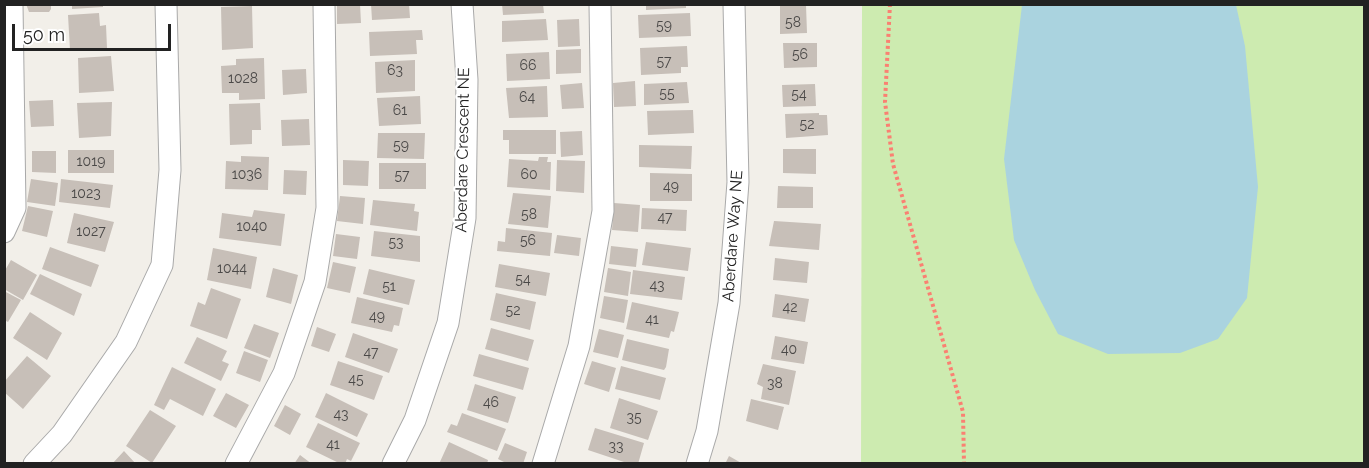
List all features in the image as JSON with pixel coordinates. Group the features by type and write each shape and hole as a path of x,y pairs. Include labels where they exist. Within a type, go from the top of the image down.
{"street":[{"path":"4,232 15,208 10,66 12,4"},
{"path":"34,464 62,434 126,342 162,266 170,170 166,4"},
{"path":"236,464 284,373 315,282 327,208 324,4"},
{"name":"Aberdare Crescent NE","path":"393,464 415,420 448,322 465,218 466,80 462,4"},
{"path":"543,464 579,346 603,211 600,4"},
{"name":"Aberdare Way NE","path":"696,464 707,431 729,303 738,182 734,4"}],"path":[{"path":"890,4 885,102 893,164 963,412 964,464"}],"green space":[{"path":"862,5 1364,5 1364,463 861,463"}],"water":[{"path":"1022,5 1236,5 1245,46 1258,187 1247,298 1218,339 1180,353 1108,354 1058,334 1035,290 1014,240 1004,159"}],"building":[{"path":"26,4 51,4 51,9 49,12 29,12"},
{"path":"72,4 103,4 103,7 72,9"},
{"path":"337,4 360,4 361,23 337,24"},
{"path":"371,4 409,4 410,18 372,20"},
{"path":"502,4 543,4 544,13 503,15"},
{"path":"646,5 686,5 686,8 646,10"},
{"path":"806,5 807,33 780,34 780,6"},
{"path":"252,6 253,48 222,50 221,7"},
{"path":"99,13 100,26 106,25 107,48 70,50 68,15"},
{"path":"690,13 691,36 639,38 638,15"},
{"path":"546,19 548,40 502,42 502,21"},
{"path":"579,19 580,46 558,47 557,20"},
{"path":"422,30 423,40 416,40 417,54 370,56 369,32"},
{"path":"783,43 817,43 817,67 784,68"},
{"path":"687,46 688,67 681,67 681,73 641,75 640,48"},
{"path":"581,49 581,73 556,74 556,50"},
{"path":"549,52 550,79 507,81 506,54"},
{"path":"111,56 114,91 79,93 78,58"},
{"path":"264,58 265,99 239,100 239,93 222,93 221,66 236,65 236,59"},
{"path":"415,60 415,91 376,93 375,62"},
{"path":"306,69 307,93 283,95 282,70"},
{"path":"635,81 636,106 614,107 613,83"},
{"path":"687,82 689,103 644,105 644,84"},
{"path":"582,83 584,108 562,109 560,85"},
{"path":"815,84 816,106 783,107 782,85"},
{"path":"547,86 548,117 509,118 506,88"},
{"path":"420,96 421,124 379,126 377,98"},
{"path":"53,100 54,126 31,127 29,101"},
{"path":"112,102 111,136 79,138 77,103"},
{"path":"260,103 261,130 252,130 252,144 230,145 229,104"},
{"path":"693,110 694,133 648,135 647,111"},
{"path":"819,113 819,115 827,115 828,135 786,138 785,114"},
{"path":"309,119 310,145 282,146 281,120"},
{"path":"503,130 556,130 556,154 509,154 509,140 503,140"},
{"path":"582,131 583,155 561,157 560,132"},
{"path":"378,133 425,133 424,159 377,158"},
{"path":"639,145 692,146 691,169 639,167"},
{"path":"783,149 816,149 816,174 783,173"},
{"path":"68,150 114,150 114,173 68,173"},
{"path":"32,151 56,151 56,173 32,172"},
{"path":"241,156 269,157 268,190 225,189 226,161 241,162"},
{"path":"539,157 548,157 547,162 551,162 550,190 507,187 509,159 538,161"},
{"path":"343,160 369,161 368,186 343,185"},
{"path":"557,160 585,161 584,193 556,191"},
{"path":"379,163 426,163 426,189 379,189"},
{"path":"284,170 307,171 306,195 283,194"},
{"path":"650,173 692,174 692,201 650,201"},
{"path":"31,179 58,183 55,206 27,202"},
{"path":"61,179 113,185 110,208 59,202"},
{"path":"778,186 813,187 813,208 777,208"},
{"path":"513,193 551,196 548,228 508,224"},
{"path":"340,196 365,198 363,224 337,221"},
{"path":"373,200 415,204 414,211 419,212 417,231 370,225"},
{"path":"614,203 640,205 638,232 612,230"},
{"path":"28,206 53,211 47,237 22,231"},
{"path":"642,208 687,210 686,231 641,229"},
{"path":"254,210 285,214 281,246 219,238 222,213 252,217"},
{"path":"74,213 114,222 105,252 67,243"},
{"path":"774,221 821,224 819,250 769,246"},
{"path":"506,228 552,233 550,256 497,251 498,241 505,242"},
{"path":"374,231 420,236 420,262 371,256"},
{"path":"336,234 360,237 357,259 333,256"},
{"path":"557,235 581,238 579,256 554,253"},
{"path":"646,242 691,248 688,271 642,265"},
{"path":"611,246 638,249 636,267 609,264"},
{"path":"50,247 99,265 91,287 42,269"},
{"path":"213,248 257,257 251,289 207,280"},
{"path":"775,258 809,262 807,283 773,280"},
{"path":"11,260 37,275 23,300 4,289 4,272"},
{"path":"333,262 356,267 350,293 327,288"},
{"path":"499,264 550,273 546,296 495,287"},
{"path":"273,268 298,275 291,304 266,297"},
{"path":"608,268 631,272 628,296 604,292"},
{"path":"369,269 415,280 409,305 363,294"},
{"path":"633,270 685,277 682,300 630,294"},
{"path":"40,274 82,294 74,316 30,294"},
{"path":"211,288 241,299 227,339 190,326 198,302 205,305"},
{"path":"4,291 21,300 8,322 4,320"},
{"path":"496,293 536,302 530,330 490,320"},
{"path":"775,294 809,299 805,322 772,317"},
{"path":"604,296 628,300 624,323 600,318"},
{"path":"357,297 403,308 399,326 394,325 392,332 351,323"},
{"path":"632,302 679,312 674,332 671,331 669,338 626,329"},
{"path":"30,312 62,333 47,360 13,338"},
{"path":"254,324 279,333 270,358 244,348"},
{"path":"317,327 336,334 329,352 311,346"},
{"path":"491,328 534,340 528,361 485,349"},
{"path":"599,329 624,335 618,358 593,352"},
{"path":"353,333 398,349 389,373 345,357"},
{"path":"775,336 808,342 804,364 771,359"},
{"path":"197,337 227,351 222,361 229,364 221,381 184,363"},
{"path":"627,339 669,349 664,370 622,360"},
{"path":"244,351 268,360 260,382 236,373"},
{"path":"479,354 529,368 523,390 473,376"},
{"path":"27,356 51,376 23,409 4,392 4,382"},
{"path":"338,361 383,376 374,400 330,385"},
{"path":"592,361 616,368 609,392 584,384"},
{"path":"763,364 796,371 789,405 761,399 763,387 757,384"},
{"path":"621,366 666,378 660,400 615,389"},
{"path":"172,367 216,389 203,416 170,399 164,410 154,405"},
{"path":"475,384 516,397 508,423 467,410"},
{"path":"226,393 249,405 236,428 213,416"},
{"path":"326,393 368,414 357,437 315,417"},
{"path":"619,398 658,411 648,440 610,428"},
{"path":"751,399 784,407 778,430 746,421"},
{"path":"285,405 301,414 290,435 274,426"},
{"path":"150,410 176,426 152,463 126,446"},
{"path":"462,413 506,429 497,451 447,432 451,424 457,426"},
{"path":"318,423 360,443 351,461 347,459 345,464 341,464 306,447"},
{"path":"595,428 644,443 638,464 630,464 588,450"},
{"path":"449,442 488,460 487,464 439,464"},
{"path":"505,443 527,452 523,464 508,464 498,459"},
{"path":"124,451 136,464 112,464"},
{"path":"300,455 312,464 294,464"},
{"path":"729,456 743,464 725,464"}]}
